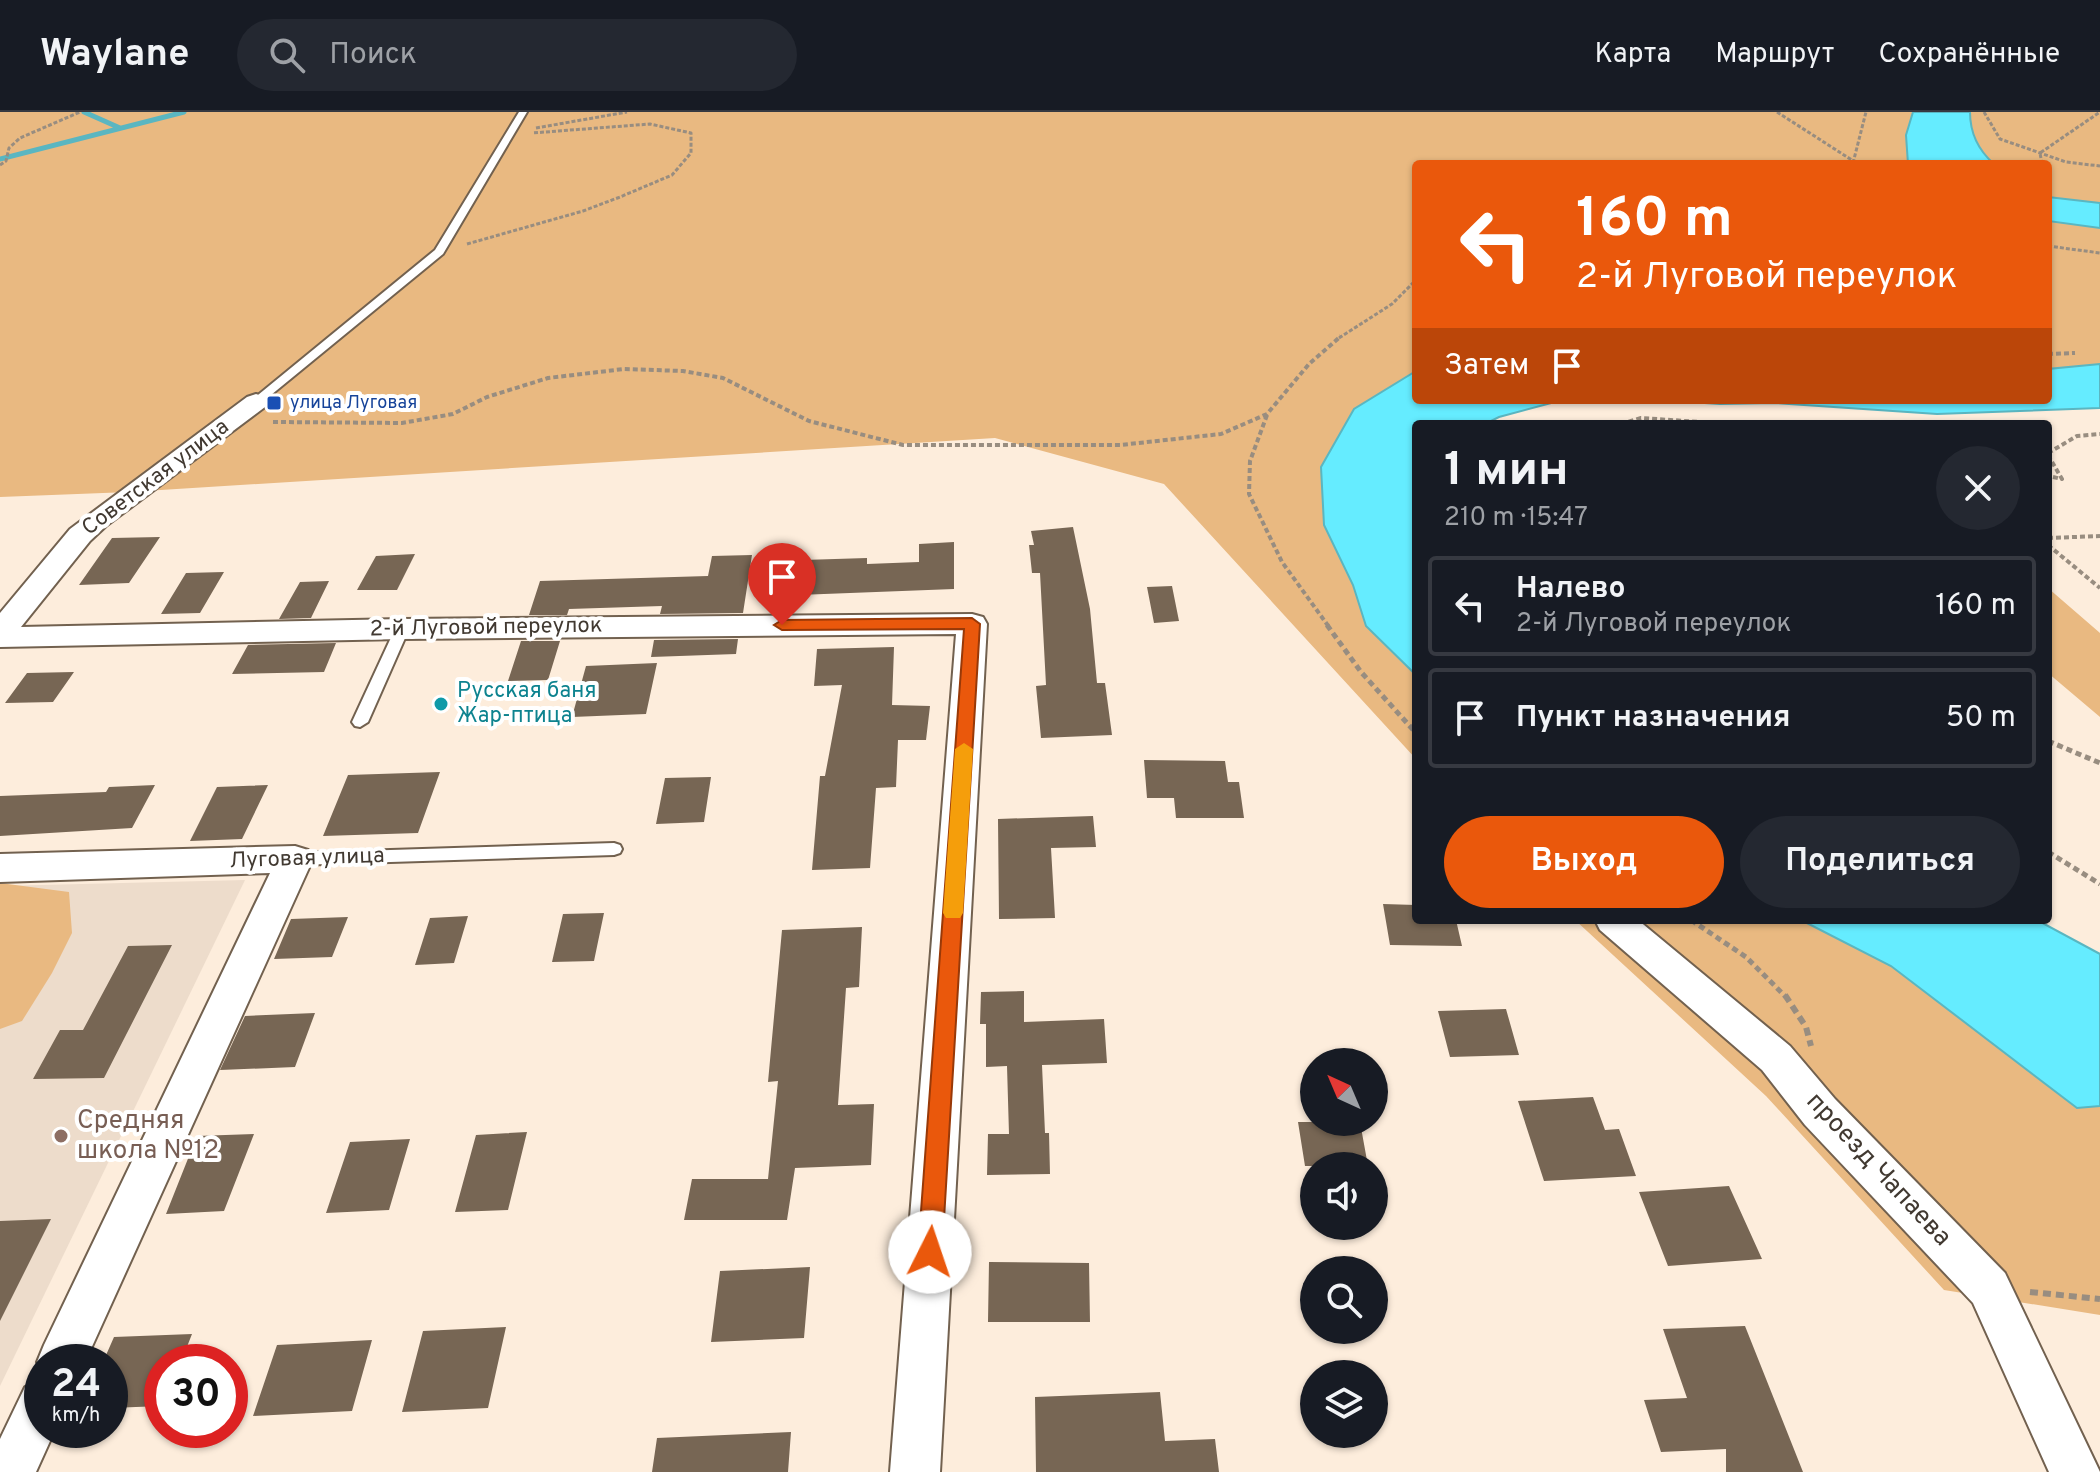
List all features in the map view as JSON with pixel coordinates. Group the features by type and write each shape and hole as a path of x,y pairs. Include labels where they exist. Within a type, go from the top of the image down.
{"street":[{"name":"Советская улица","path":"0,635 80,535 96,520 256,402"},
{"name":"2-й Луговой переулок","path":"0,635 972,624 915,1472"},
{"name":"Луговая улица","path":"0,868 295,859"},
{"path":"69,1344 295,859"},
{"name":"проезд Чапаева","path":"1618,924 1776,1058 1820,1112 1989,1288 2075,1472"},
{"path":"10,1472 24,1442"}],"lane":[{"path":"256,402 439,252 523,112"},
{"path":"360,722 402,629"},
{"name":"Луговая улица","path":"295,859 614,849"}],"path":[{"path":"0,165 6,161 9,148 39,129 80,112"},
{"path":"510,134 627,112"},
{"path":"1777,112 1850,160"},
{"path":"1856,160 1866,112"},
{"path":"1984,112 2000,139 2066,162 2100,166"},
{"path":"2040,153 2100,112"},
{"path":"439,252 608,202 672,175 691,153 691,133 650,124 510,134"},
{"path":"2040,153 2041,160"},
{"path":"2052,247 2100,253"},
{"path":"1412,284 1392,304 1345,333 1309,364 1267,414 1250,461 1249,494 1282,562 1361,672 1412,729"},
{"path":"2052,354 2075,353"},
{"path":"232,422 402,423 453,414 487,397 548,378 624,369 683,371 723,378 809,421 903,445 1120,445 1221,434 1267,414"},
{"path":"1634,420 1671,420"},
{"path":"2052,452 2077,436 2100,434"},
{"path":"2052,461 2062,479 2052,477"},
{"path":"2052,538 2100,536"},
{"path":"2052,548 2100,588"},
{"path":"2052,743 2100,763"},
{"path":"2052,854 2100,884"},
{"path":"1698,924 1722,938 1775,984 1809,1031 1820,1112"},
{"path":"1989,1288 2100,1299"}],"shaded area":[{"path":"0,112 1913,112 1906,135 1908,160 1412,160 1412,373 1355,409 1353,586 1366,626 1412,671 1412,755 1164,484 995,438 129,492 0,497"},
{"path":"1970,112 2100,112 2100,203 2052,197 2052,160 1990,160 1976,141"},
{"path":"2052,222 2100,228 2100,364 2052,369"},
{"path":"2052,591 2100,633 2100,717 2052,676"},
{"name":"Средняя школа №12","path":"245,880 0,1386 0,886"},
{"path":"0,883 69,892 72,933 22,1021 0,1029"},
{"path":"1579,924 1809,924 1891,966 2077,1108 2100,1106 2100,1315 1944,1290 1766,1096"}],"water":[{"path":"1913,112 1970,112 1976,141 1990,160 1908,160 1906,135"},
{"path":"2052,197 2100,203 2100,228 2052,222"},
{"path":"2100,364 2100,408 1937,414 1790,404 2052,404 2052,369"},
{"path":"1412,373 1412,404 1548,404 1493,420 1412,420 1412,671 1366,626 1353,585 1324,525 1321,467 1354,409"},
{"path":"1809,924 2044,924 2100,954 2100,1106 2077,1108 1891,966"}],"building":[{"path":"1073,527 1090,609 1097,683 1105,683 1112,735 1041,738 1036,686 1046,685 1040,573 1032,573 1029,545 1034,545 1031,531"},
{"path":"160,537 129,583 79,585 112,538"},
{"path":"954,542 954,589 798,595 803,560 867,558 867,564 919,562 919,544"},
{"path":"415,554 397,590 357,590 376,556"},
{"path":"752,555 743,613 660,614 662,606 569,609 567,615 529,615 540,581 708,576 712,556"},
{"path":"224,572 200,613 161,614 186,573"},
{"path":"329,581 311,618 279,619 300,582"},
{"path":"1172,586 1179,621 1154,623 1147,587"},
{"path":"738,639 736,654 651,657 654,640"},
{"path":"521,641 560,641 548,680 508,681"},
{"path":"336,643 324,672 232,674 248,645"},
{"path":"894,647 892,705 930,706 926,740 898,740 896,787 876,788 870,868 812,870 820,776 825,776 842,685 814,686 817,649"},
{"path":"657,663 646,714 572,717 586,666"},
{"path":"74,672 53,702 5,703 27,673"},
{"path":"1144,760 1225,761 1228,782 1239,782 1244,818 1176,818 1174,798 1147,798"},
{"path":"440,772 418,833 323,836 348,775"},
{"path":"711,777 704,822 656,824 665,778"},
{"path":"155,785 132,828 0,836 0,796 106,792 109,787"},
{"path":"268,785 242,839 190,841 217,787"},
{"path":"1093,816 1096,847 1051,848 1055,918 999,919 998,819"},
{"path":"1383,904 1412,905 1412,924 1457,924 1462,946 1390,945"},
{"path":"604,913 594,961 552,962 563,914"},
{"path":"468,916 454,963 415,965 430,918"},
{"path":"348,917 332,957 274,959 291,919"},
{"path":"862,927 859,987 846,988 838,1105 874,1104 871,1165 795,1168 787,1220 684,1220 692,1179 768,1179 778,1081 768,1082 782,930"},
{"path":"172,945 104,1078 33,1079 60,1030 83,1030 128,946"},
{"path":"1024,991 1024,1022 1104,1019 1107,1063 1042,1065 1050,1174 987,1175 988,1134 1009,1134 1007,1066 986,1067 986,1024 980,1024 981,992"},
{"path":"1506,1009 1519,1055 1450,1057 1438,1011"},
{"path":"315,1013 295,1067 220,1070 245,1016"},
{"path":"1593,1097 1605,1130 1619,1129 1636,1176 1544,1181 1518,1101"},
{"path":"527,1132 508,1210 455,1212 476,1135"},
{"path":"254,1134 224,1211 166,1214 197,1136"},
{"path":"1300,1136 1363,1136 1365,1152 1303,1152"},
{"path":"410,1139 389,1210 326,1213 350,1142"},
{"path":"1729,1186 1762,1259 1668,1266 1639,1192"},
{"path":"51,1219 0,1321 0,1221"},
{"path":"989,1262 1089,1263 1090,1322 988,1322"},
{"path":"810,1267 804,1338 711,1342 720,1271"},
{"path":"1745,1326 1803,1472 1726,1472 1726,1449 1661,1452 1644,1400 1687,1398 1663,1329"},
{"path":"506,1327 488,1408 402,1412 423,1331"},
{"path":"192,1334 188,1344 144,1344 144,1407 128,1407 128,1344 111,1344 114,1337"},
{"path":"372,1340 352,1411 253,1416 277,1345"},
{"path":"1160,1392 1165,1441 1215,1439 1219,1472 1036,1472 1035,1397"},
{"path":"791,1432 788,1472 652,1472 657,1438"}],"waterway":[{"path":"84,112 120,128"},
{"path":"0,159 184,112"}],"slow traffic":[{"path":"953,913 964,749"}],"place":[{"name":"улица Луговая","path":"274,403"},
{"name":"Русская баня Жар-птица","path":"441,704"},
{"name":"Средняя школа №12","path":"61,1136"}],"route":[{"path":"782,625 972,624 930,1252"}]}
